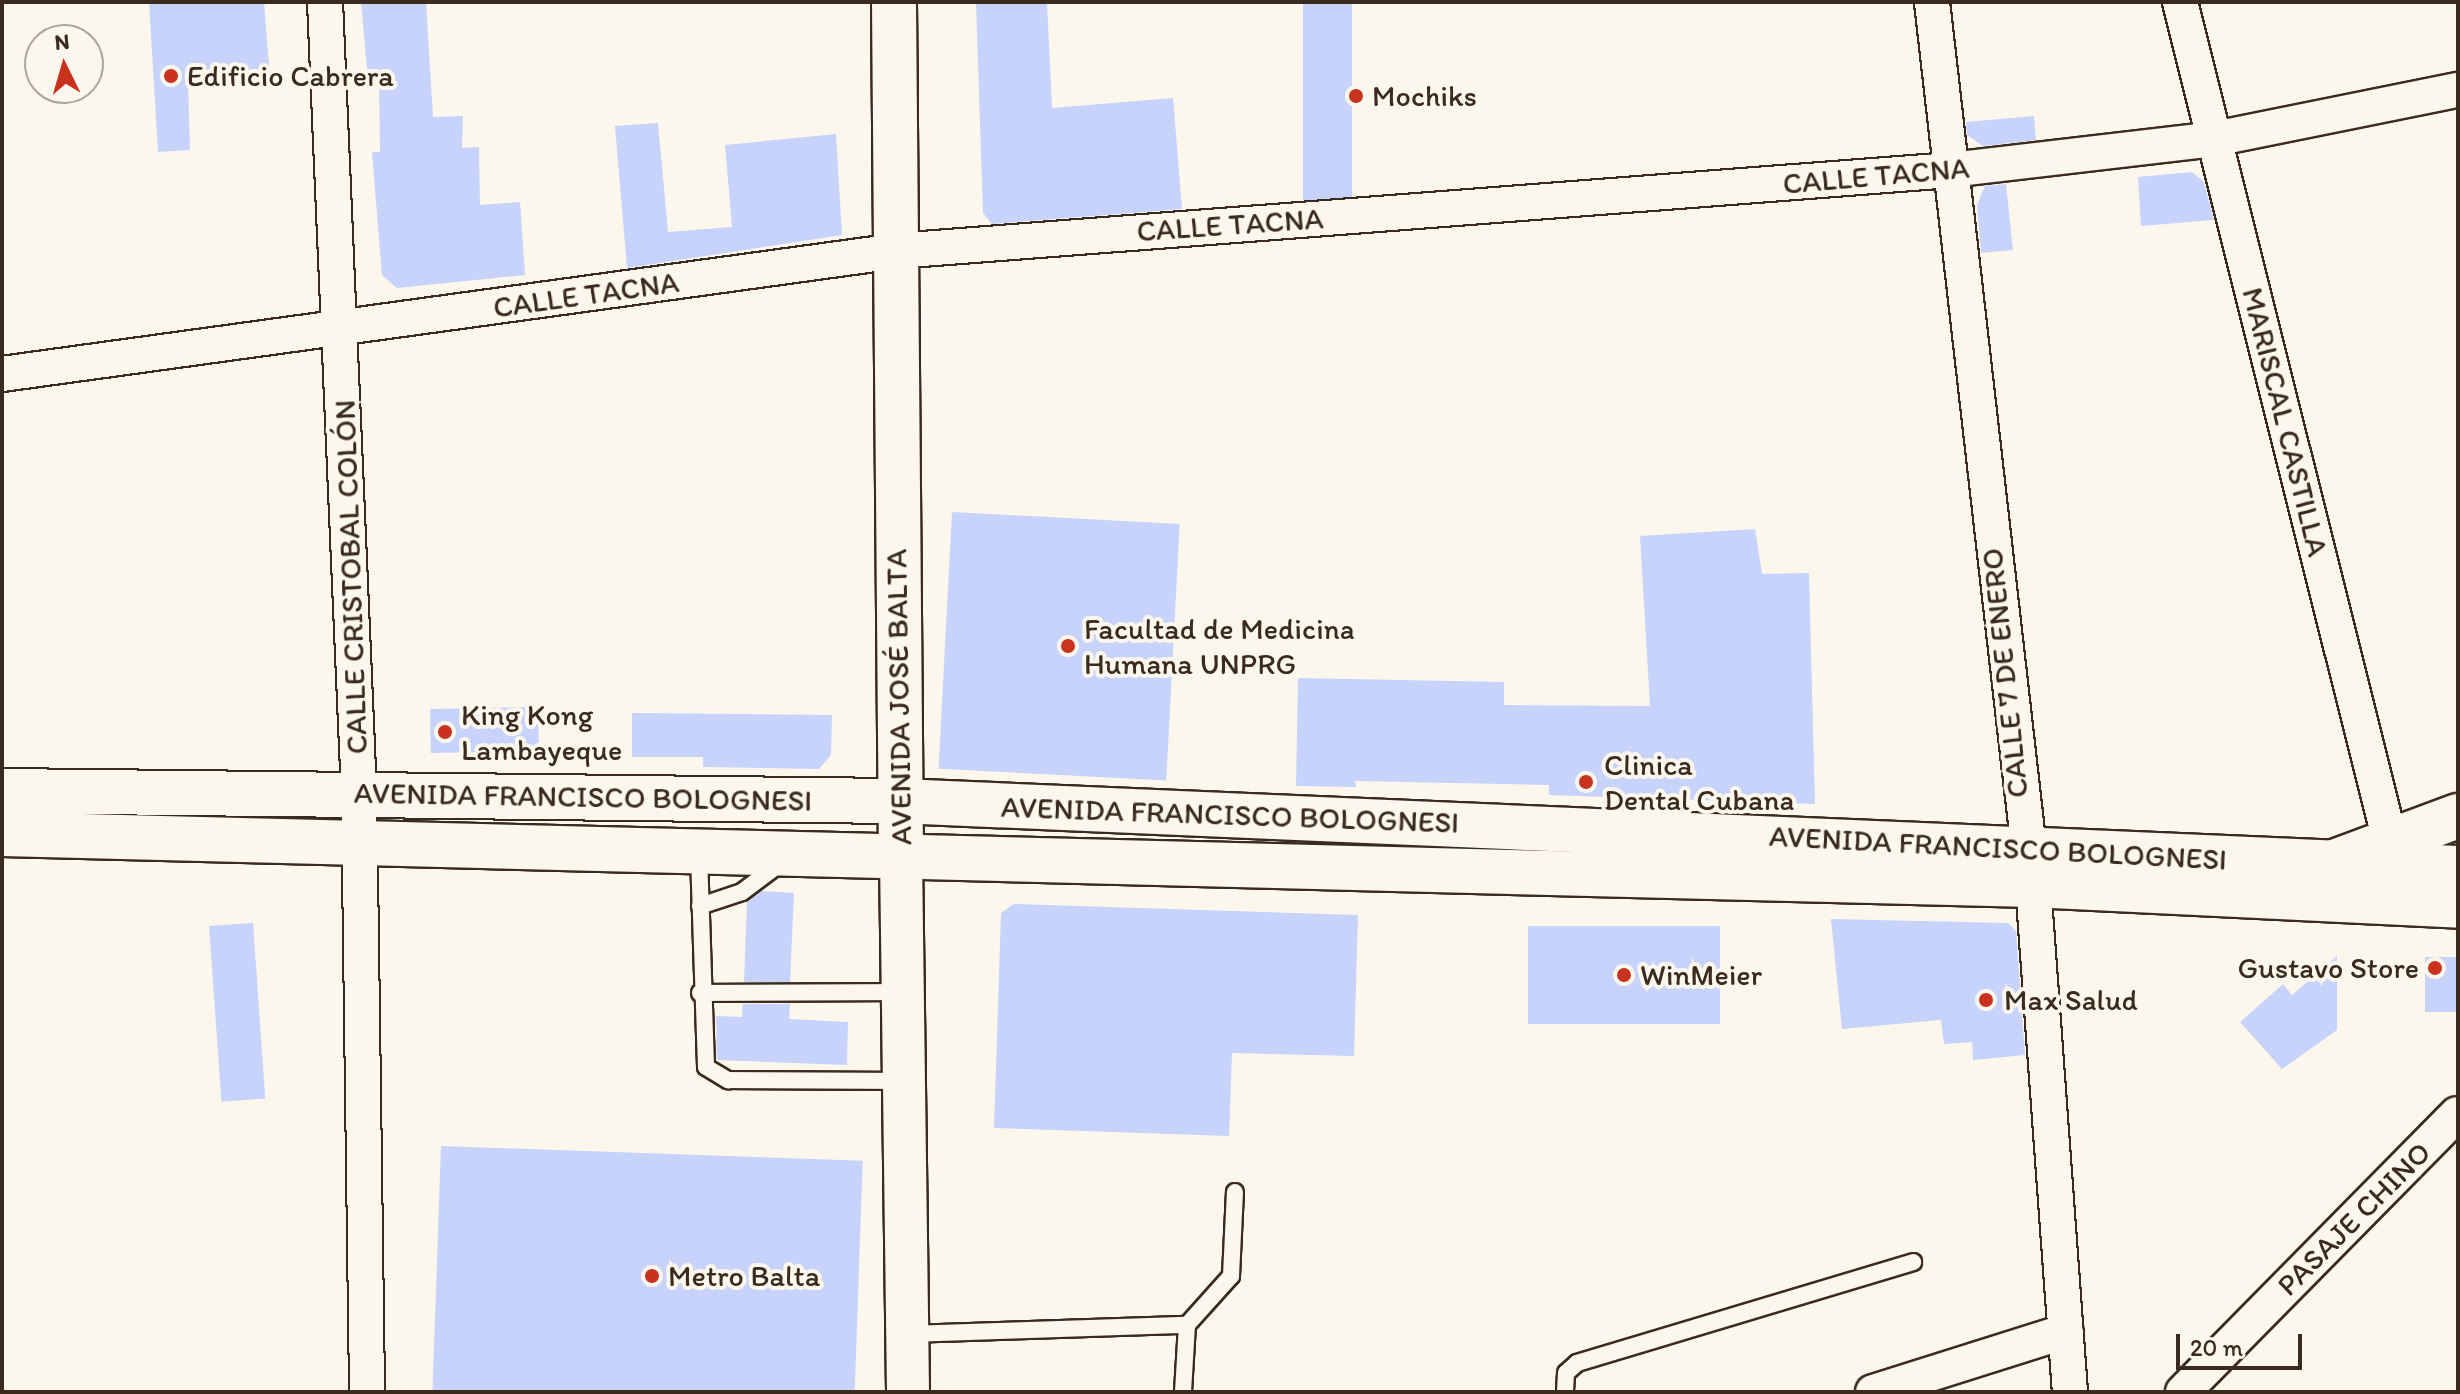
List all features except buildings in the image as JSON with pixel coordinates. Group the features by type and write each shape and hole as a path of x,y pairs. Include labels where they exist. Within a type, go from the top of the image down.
{"main road":[{"name":"AVENIDA JOSÉ BALTA","path":"894,2 901,856"},
{"name":"AVENIDA FRANCISCO BOLOGNESI","path":"2,791 899,801 2029,866 2261,896 2458,906"},
{"path":"2261,896 2328,865 2458,816"},
{"name":"AVENIDA FRANCISCO BOLOGNESI","path":"2,834 901,856 2458,868"}],"street":[{"name":"CALLE CRISTOBAL COLÓN","path":"325,2 342,328 359,794 357,841 367,1392"},
{"name":"CALLE 7 DE ENERO","path":"1932,2 2029,866 2070,1392"},
{"name":"MARISCAL CASTILLA","path":"2180,2 2390,841"},
{"name":"CALLE TACNA","path":"2,374 896,251 1951,170 2214,139 2458,90"},
{"name":"AVENIDA JOSÉ BALTA","path":"901,856 908,1392"},
{"name":"PASAJE CHINO","path":"2183,1392 2457,1114"},
{"path":"1873,1392 2066,1331"}],"lane":[{"path":"699,850 700,993 706,1067 728,1080 904,1081"},
{"path":"700,906 742,892 794,853"},
{"path":"700,993 903,992"},
{"path":"1183,1392 1187,1325 1231,1276 1235,1192"},
{"path":"1565,1392 1566,1373 1577,1363 1913,1262"},
{"path":"907,1334 1187,1325"}],"place":[{"name":"Edificio Cabrera","path":"171,76"},
{"name":"Mochiks","path":"1356,96"},
{"name":"Facultad de Medicina Humana UNPRG","path":"1068,646"},
{"name":"King Kong Lambayeque","path":"445,732"},
{"name":"Clinica Dental Cubana","path":"1586,782"},
{"name":"Gustavo Store","path":"2435,968"},
{"name":"WinMeier","path":"1624,975"},
{"name":"Max Salud","path":"1986,1000"},
{"name":"Metro Balta","path":"652,1276"}]}
